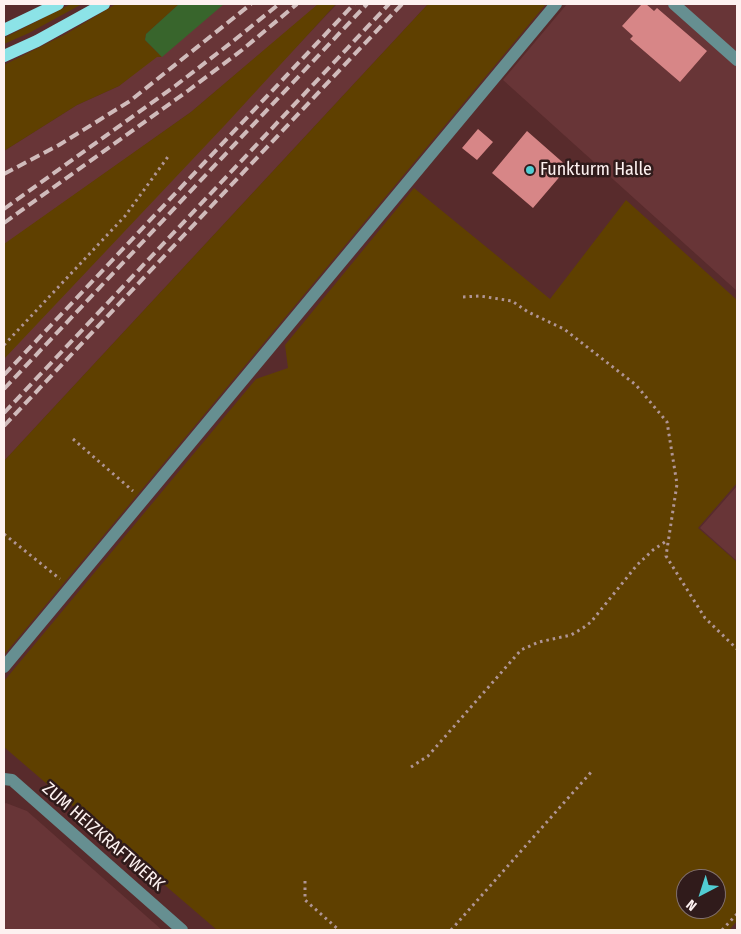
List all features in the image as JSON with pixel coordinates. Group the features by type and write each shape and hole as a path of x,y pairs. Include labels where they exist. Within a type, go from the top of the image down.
{"main road":[{"path":"4,30 58,4"},
{"path":"4,56 104,4"}],"street":[{"path":"4,667 556,4"},
{"path":"674,4 737,60"},
{"name":"ZUM HEIZKRAFTWERK","path":"4,780 12,780 180,928"}],"path":[{"path":"4,344 125,216 170,154"},
{"path":"463,297 480,296 512,301 528,312 564,329 636,385 667,422 677,484 666,556 705,618 737,649"},
{"path":"73,439 143,501"},
{"path":"4,534 71,587"},
{"path":"412,767 428,756 521,650 539,642 571,635 583,628 591,622 637,565 653,550 668,540"},
{"path":"451,930 594,770"},
{"path":"305,881 305,900 339,930"},
{"path":"722,930 737,914"}],"shaded area":[{"path":"71,4 82,4 29,33 4,44 4,38"},
{"path":"116,4 179,4 146,34 145,40 162,57 157,57 119,86 77,105 4,151 4,65 66,34"},
{"path":"179,4 224,4 162,57 145,40 146,34"},
{"path":"219,4 319,4 191,112 4,245 4,151 77,105 119,86"},
{"path":"318,4 336,4 225,125 4,359 4,244 191,112"},
{"path":"337,4 428,4 4,461 4,355"},
{"path":"428,4 546,4 4,655 4,461"},
{"path":"567,4 737,4 737,291 503,80"},
{"path":"414,188 550,299 626,200 737,300 737,483 698,528 737,562 737,921 729,930 217,930 4,747 4,681 256,379 288,368 285,345"},
{"path":"737,486 737,561 700,528"},
{"path":"6,803 27,811 162,930 4,930 4,804"}],"building":[{"path":"642,4 646,4 654,11 657,8 707,51 680,82 630,39 633,36 622,26"},
{"path":"478,129 493,142 477,160 462,148"},
{"name":"Funkturm Halle","path":"527,131 568,167 533,208 492,173"}],"railway":[{"path":"4,174 59,145 130,101 251,4"},
{"path":"4,209 175,86 279,4"},
{"path":"4,223 189,90 242,50 297,4"},
{"path":"4,375 354,4"},
{"path":"4,389 367,4"},
{"path":"4,413 389,4"},
{"path":"4,426 402,4"}],"place":[{"name":"Funkturm Halle","path":"530,170"}]}
